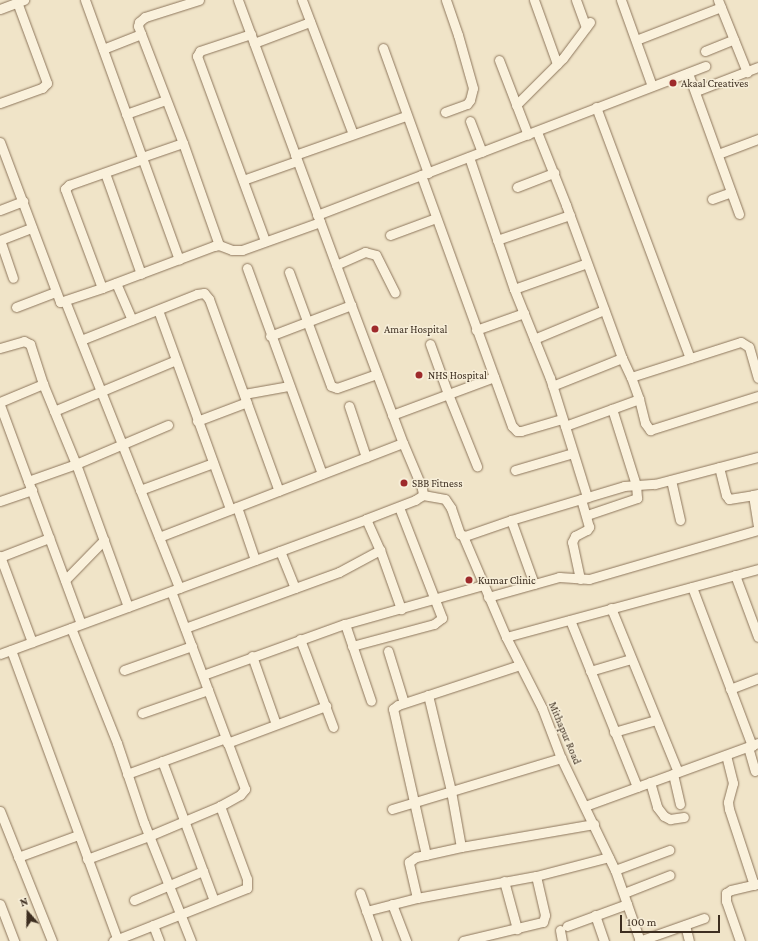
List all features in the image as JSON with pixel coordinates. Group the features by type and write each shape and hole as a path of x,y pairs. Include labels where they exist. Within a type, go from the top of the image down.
{"street":[{"path":"85,0 179,259"},
{"path":"199,0 141,20 138,26 183,143 219,245"},
{"path":"0,654 399,507 423,495 422,488 392,415 238,0"},
{"path":"302,0 353,134"},
{"path":"445,112 467,104 470,100 473,88 458,35 446,0"},
{"path":"534,0 557,64"},
{"path":"516,105 557,64 588,24 576,0"},
{"path":"621,0 652,86"},
{"path":"0,9 20,1 47,83 42,88 0,103"},
{"path":"636,40 720,4 747,72"},
{"path":"265,241 197,56 200,51 310,22"},
{"path":"103,49 140,34"},
{"path":"705,51 734,39"},
{"path":"383,48 425,174 436,218 512,426 517,431 563,422 612,409 639,399"},
{"path":"499,60 528,135"},
{"path":"0,142 55,292 59,301 65,301 219,245 238,250 265,241 425,174 705,66"},
{"path":"696,91 758,67"},
{"path":"688,73 696,91 739,214"},
{"path":"126,114 166,100"},
{"path":"596,108 690,358"},
{"path":"243,180 353,134 406,116"},
{"path":"470,121 482,152"},
{"path":"537,132 570,215 622,358 632,377 645,423 650,430 758,396"},
{"path":"102,288 65,189 69,185 183,143"},
{"path":"718,154 757,143"},
{"path":"469,157 514,289 552,386 573,453 589,526 588,530 575,536 572,542 580,579"},
{"path":"105,173 141,274"},
{"path":"517,187 554,173"},
{"path":"712,199 731,192"},
{"path":"0,210 23,202"},
{"path":"497,240 570,215"},
{"path":"390,235 436,218"},
{"path":"13,278 0,240 32,228"},
{"path":"336,265 365,252 376,255 395,292"},
{"path":"514,289 587,263"},
{"path":"247,268 270,336 322,474"},
{"path":"289,272 331,386 338,388 377,374"},
{"path":"116,283 132,320"},
{"path":"16,307 55,292"},
{"path":"81,340 197,294 204,293 207,296 246,398 279,490"},
{"path":"65,301 159,537 185,628 245,789 240,795 220,806 149,836 87,858"},
{"path":"270,336 351,305"},
{"path":"158,310 213,463 255,560"},
{"path":"534,339 604,310"},
{"path":"476,330 524,312"},
{"path":"0,348 19,342 28,342 43,384 76,464 128,607"},
{"path":"632,377 741,342 749,347 756,360 758,378"},
{"path":"430,344 477,466"},
{"path":"552,386 622,358"},
{"path":"54,410 176,360"},
{"path":"392,415 494,377"},
{"path":"43,384 0,403 81,624"},
{"path":"197,421 246,398 289,386"},
{"path":"349,406 366,457"},
{"path":"587,515 636,500 638,495 612,409"},
{"path":"0,501 76,464 168,425"},
{"path":"159,537 403,443"},
{"path":"515,470 573,453"},
{"path":"463,536 470,536 511,520 624,486 655,484 758,456"},
{"path":"140,490 213,463"},
{"path":"719,467 726,495 729,499 755,494 758,526"},
{"path":"671,480 680,520"},
{"name":"Mithapur Road","path":"423,495 445,499 450,508 506,637 542,708 561,758 615,870 640,941"},
{"path":"352,646 434,624 442,618 433,599 399,507"},
{"path":"366,519 380,550 400,609"},
{"path":"511,520 534,584"},
{"path":"488,597 559,577 589,579 758,530"},
{"path":"32,642 0,556 49,538"},
{"path":"65,580 104,540"},
{"path":"185,628 347,568 380,550"},
{"path":"280,551 295,588"},
{"path":"506,637 758,568"},
{"path":"735,575 758,637"},
{"path":"203,675 252,656 345,624 483,585"},
{"path":"692,587 730,689 753,745 755,772"},
{"path":"611,608 676,773 680,804"},
{"path":"570,620 637,787"},
{"path":"345,624 371,701"},
{"path":"71,628 168,886 191,941"},
{"path":"300,639 333,727"},
{"path":"124,670 192,646"},
{"path":"10,650 116,941 245,889 248,885 220,806"},
{"path":"388,652 404,703"},
{"path":"252,656 276,724"},
{"path":"590,671 631,659"},
{"path":"426,855 393,713 394,707 520,665"},
{"path":"730,689 758,678"},
{"path":"142,713 208,690"},
{"path":"428,695 451,791 461,847"},
{"path":"127,774 326,706"},
{"path":"614,732 656,720"},
{"path":"585,806 753,745"},
{"path":"726,755 733,783 733,788 728,802 729,809 756,884 731,890 726,894 726,901 740,941"},
{"path":"392,809 414,801 561,758"},
{"path":"162,761 214,901"},
{"path":"650,782 657,807 664,816 670,819 684,817"},
{"path":"0,811 52,941"},
{"path":"417,898 409,862 416,857 461,847 594,824"},
{"path":"18,857 78,835"},
{"path":"615,870 669,850"},
{"path":"366,911 417,898 536,876 609,857"},
{"path":"134,900 203,871"},
{"path":"624,893 670,875"},
{"path":"463,941 539,924 545,918 536,876"},
{"path":"504,881 517,929"},
{"path":"360,893 377,941"},
{"path":"0,904 14,941"},
{"path":"392,904 406,941"},
{"path":"562,941 563,928 628,904"},
{"path":"595,915 604,941"},
{"path":"640,941 704,918"},
{"path":"153,925 159,941"},
{"path":"684,925 689,941"}],"place":[{"name":"Akaal Creatives","path":"673,83"},
{"name":"Amar Hospital","path":"375,329"},
{"name":"NHS Hospital","path":"419,375"},
{"name":"SBB Fitness","path":"404,483"},
{"name":"Kumar Clinic","path":"469,580"}]}
